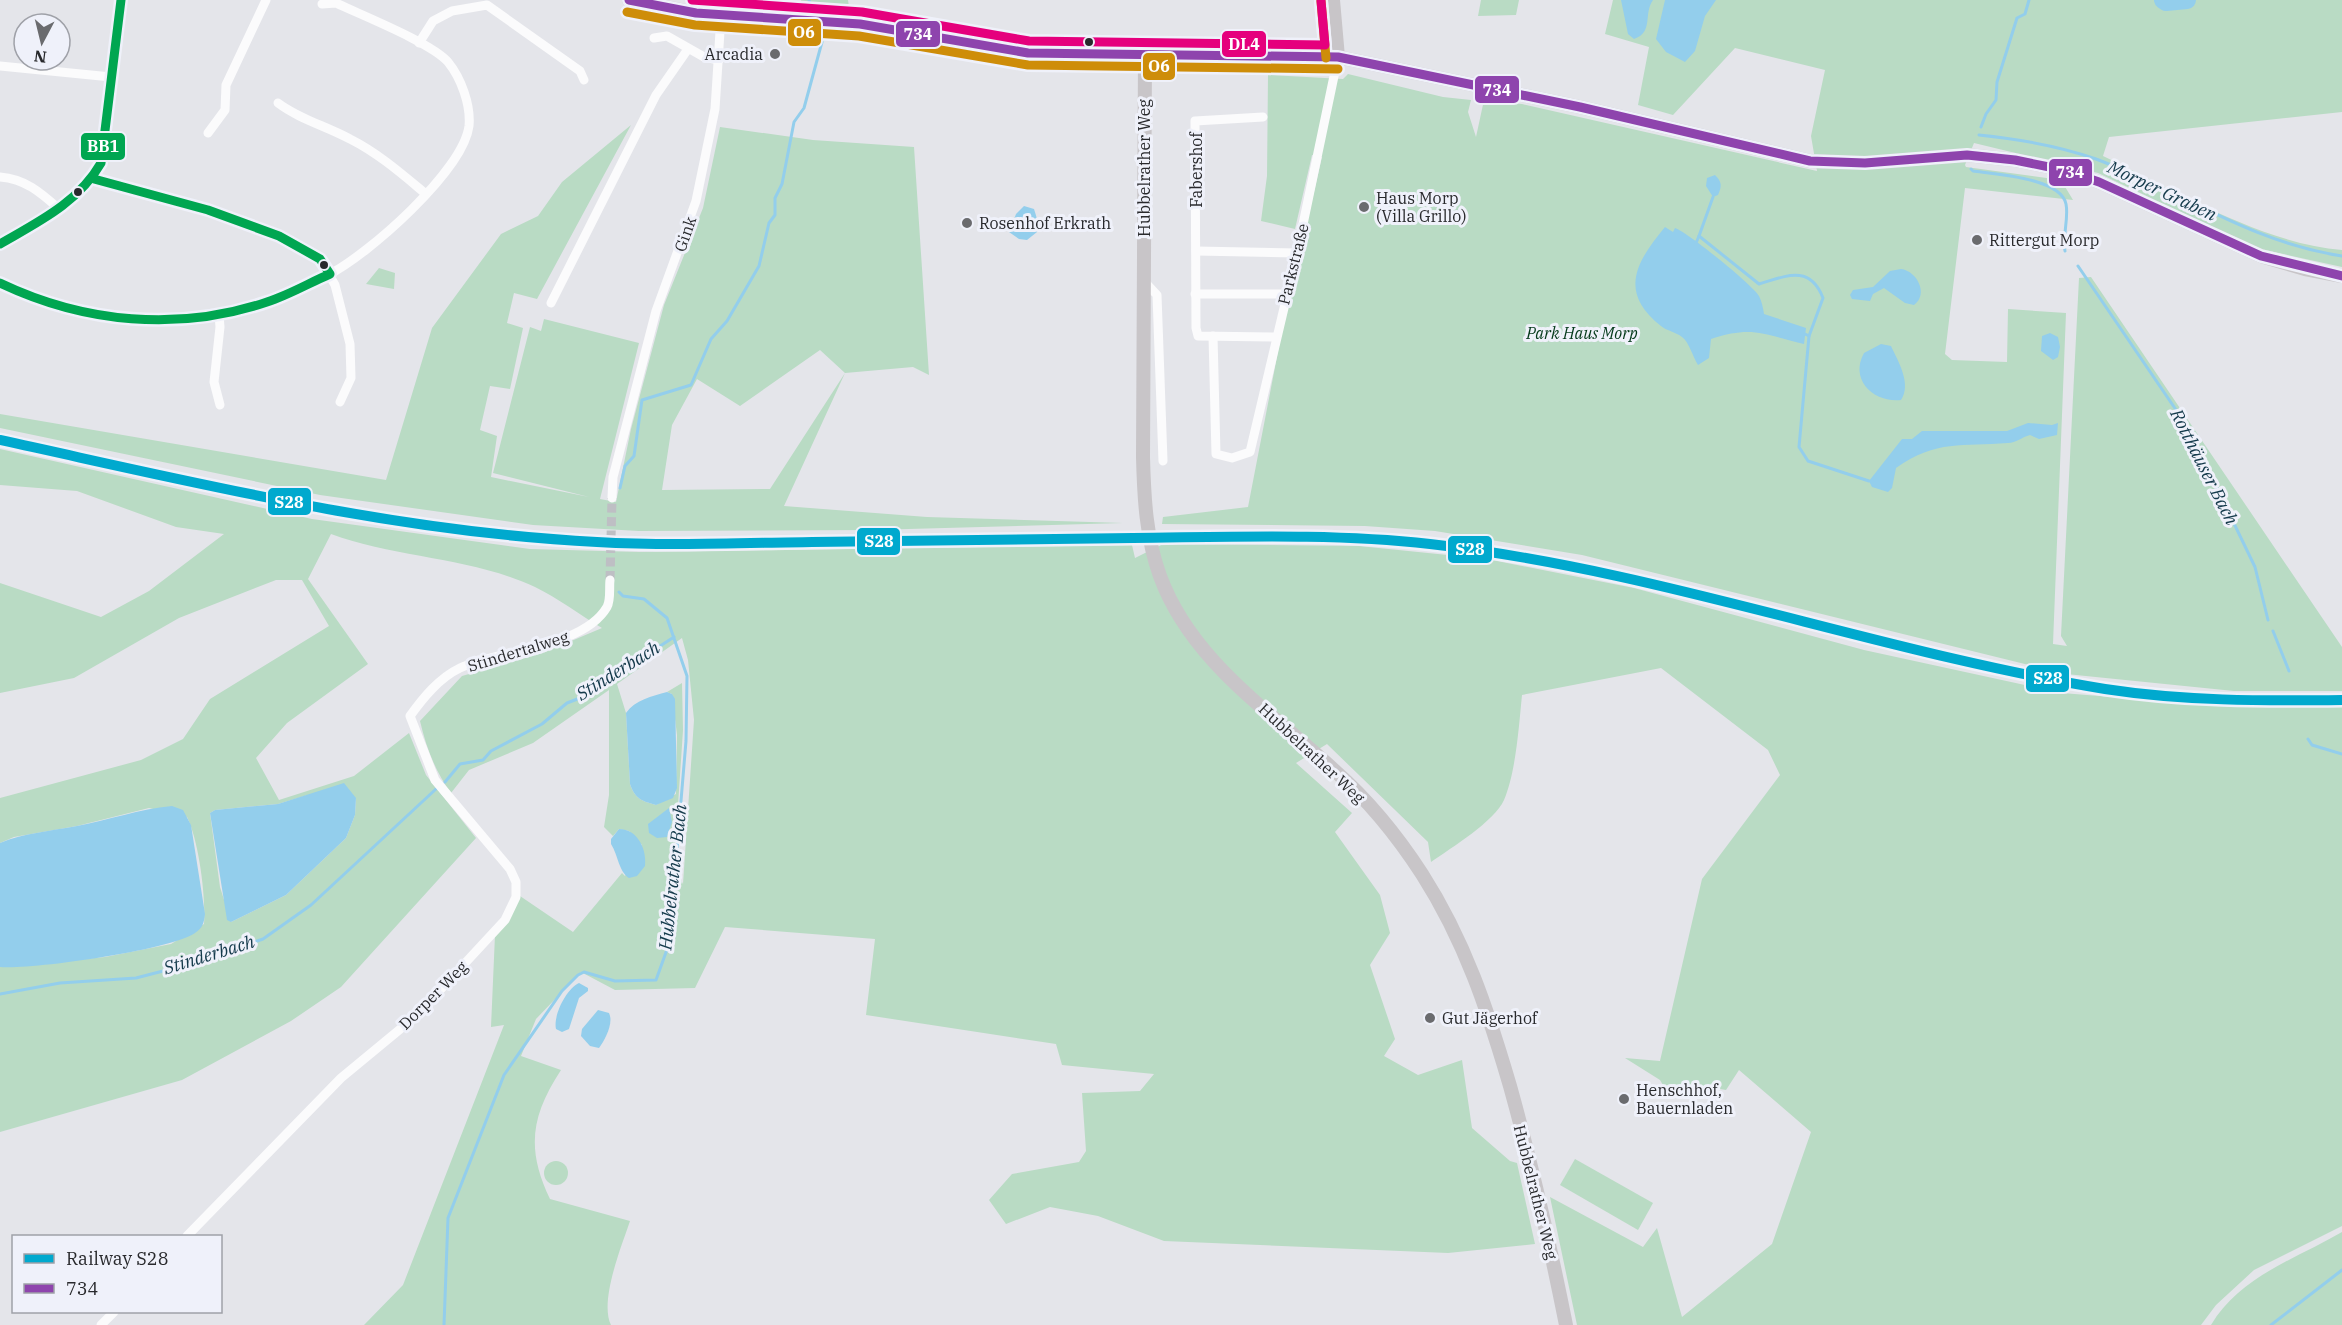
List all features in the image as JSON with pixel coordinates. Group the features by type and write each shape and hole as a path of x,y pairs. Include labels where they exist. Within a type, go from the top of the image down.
{"main road":[{"path":"629,0 722,16 860,24 1028,53 1338,57 1580,107 1810,160 1865,163 1967,155 2042,164 2114,188 2261,256 2305,269 2342,276"},
{"path":"1333,0 1338,57"},
{"name":"Hubbelrather Weg","path":"1144,56 1143,457 1146,512 1155,562 1177,611 1197,641 1220,669 1358,793 1393,834 1422,874 1449,921 1474,973 1487,1009 1528,1150 1566,1325"}],"street":[{"path":"0,244 58,208 94,179 101,163 121,0"},
{"path":"208,134 225,110 226,85 266,0"},
{"path":"0,283 51,303 114,317 168,319 219,315 266,303 330,274 374,244 426,194 461,147 469,126 461,83 447,61 419,43 336,3 322,4"},
{"path":"419,43 433,21 452,11 481,4 487,5 580,71 584,80"},
{"name":"Gink","path":"612,498 613,477 656,311 696,201 715,109 722,16"},
{"path":"654,38 667,36 705,57 719,60"},
{"path":"551,303 656,95 688,48"},
{"name":"Parkstraße","path":"1212,336 1216,454 1232,458 1250,452 1275,337 1297,253 1338,57"},
{"path":"0,66 111,77"},
{"path":"278,103 292,114 352,140 394,167 426,194"},
{"name":"Fabershof","path":"1212,336 1198,336 1195,294 1196,121 1263,117"},
{"path":"0,177 15,178 34,187 58,208"},
{"path":"94,179 208,210 279,236 320,259 330,274 343,311 350,344 351,378 340,402"},
{"path":"1196,251 1297,253"},
{"name":"Hubbelrather Weg","path":"1144,281 1156,295 1163,460"},
{"path":"1195,294 1286,294"},
{"path":"219,315 220,327 214,381 220,405"},
{"path":"1212,336 1275,337"},
{"name":"Stindertalweg","path":"410,716 425,695 459,668 561,638 590,625 608,605 610,580"},
{"name":"Dorper Weg","path":"188,1235 341,1078 416,1016 505,920 516,897 516,882 510,869 442,790 427,761 410,716"},
{"path":"101,1325 112,1313"}],"green space":[{"path":"801,0 848,0 849,7 802,8"},
{"path":"1481,0 1519,0 1516,15 1478,16"},
{"name":"Park Haus Morp","path":"1613,0 2342,0 2342,112 2109,137 2103,156 2250,227 2312,246 2342,250 2342,267 2256,248 2098,173 1974,143 1966,167 2061,180 2073,200 1965,188 1945,354 1952,360 2007,362 2008,309 2066,313 2053,644 2067,646 2061,636 2079,278 2091,277 2342,647 2342,691 2234,691 2066,674 1582,555 1435,531 1365,526 1162,524 1163,517 1248,507 1281,336 1322,157 1312,155 1295,229 1261,221 1267,176 1268,75 1343,79 1348,74 1443,97 1471,100 1468,112 1476,137 1484,100 1522,104 1817,171 1811,136 1825,70 1735,48 1673,115 1638,105 1649,47 1605,34"},
{"path":"631,125 537,299 514,293 507,323 523,328 510,389 490,386 480,430 497,436 491,477 589,497 493,473 530,327 541,331 544,319 639,343 600,499 616,502 631,429 664,305 703,208 720,127 813,140 914,147 929,375 913,367 845,373 784,506 927,517 1123,523 872,530 639,531 533,525 320,495 0,428 0,414 386,480 432,328 501,234 538,216 562,182","holes":["820,350 845,373 770,489 662,490 672,425 697,379 740,406"]},
{"path":"379,268 395,273 394,289 366,284"},
{"path":"0,449 312,519 530,549 639,552 1132,545 1135,558 1163,544 1359,546 1487,559 1634,588 1864,650 2062,693 2237,707 2342,704 2342,1226 2254,1270 2216,1305 2201,1325 1577,1325 1550,1197 1643,1247 1657,1228 1682,1317 1772,1244 1811,1132 1739,1070 1726,1090 1703,1086 1689,1097 1679,1091 1667,1092 1660,1080 1625,1058 1660,1061 1702,879 1780,775 1768,750 1661,668 1522,695 1514,762 1504,800 1492,817 1431,862 1428,842 1327,744 1296,763 1352,813 1335,832 1380,895 1390,933 1370,965 1395,1039 1384,1056 1418,1075 1462,1060 1472,1128 1510,1161 1517,1163 1535,1244 1448,1253 1164,1241 1098,1216 1050,1207 1006,1224 989,1200 1012,1174 1079,1162 1086,1151 1082,1093 1140,1091 1154,1074 1062,1065 1056,1044 866,1015 875,939 725,927 695,988 615,990 581,972 536,1019 521,1056 561,1070 543,1103 535,1133 537,1164 550,1199 630,1221 617,1258 610,1288 608,1315 611,1325 364,1325 403,1285 504,1025 491,1027 495,935 520,896 573,932 622,873 625,876 642,845 629,831 619,829 613,836 604,827 609,795 609,690 533,743 469,770 451,793 432,758 420,721 462,676 543,653 602,628 544,591 511,577 459,563 381,548 331,534 308,579 368,664 287,723 256,758 279,800 354,776 409,733 426,775 476,838 341,987 291,1021 182,1080 0,1132 0,967 105,957 171,944 204,924 204,913 203,885 198,855 187,817 149,808 77,826 14,837 0,843 0,798 141,760 183,739 210,699 329,626 302,580 276,580 179,618 74,678 0,693 0,583 101,617 149,591 224,534 176,527 77,491 0,485","holes":["682,638 688,660 694,720 683,884 674,866 683,730 682,683 667,692 672,694 677,735 676,794 656,805 640,799 630,784 626,713 617,684","308,795 356,798 355,815 346,838 286,895 231,922 220,887 210,813 215,810 278,804"]},
{"path":"1575,1159 1653,1203 1638,1230 1560,1185"},
{"path":"556,1161 561,1162 567,1168 567,1178 561,1184 556,1185 551,1184 545,1178 544,1173 545,1168 551,1162"},
{"path":"2342,1232 2342,1325 2211,1325 2223,1308 2253,1281"}],"water":[{"path":"1621,0 1653,0 1644,32 1634,39 1628,34"},
{"path":"1665,0 1716,0 1705,16 1695,51 1685,62 1666,52 1656,39"},
{"path":"1715,175 1721,187 1718,195 1713,197 1706,186 1707,178"},
{"path":"1024,206 1034,209 1038,222 1037,232 1027,240 1019,239 1009,232 1016,214"},
{"path":"1665,227 1673,232 1675,228 1682,231 1745,281 1759,296 1764,314 1806,328 1804,344 1759,333 1725,335 1711,339 1709,358 1698,365 1684,339 1663,328 1648,313 1639,301 1636,289 1636,277 1646,252"},
{"path":"1901,269 1916,278 1921,289 1921,295 1914,305 1905,303 1884,288 1873,294 1870,301 1852,299 1850,295 1853,290 1873,287 1890,271"},
{"path":"2050,333 2058,337 2060,347 2058,357 2053,360 2041,351 2042,336"},
{"path":"1881,344 1891,346 1903,373 1905,387 1901,400 1891,400 1873,394 1862,381 1860,363 1864,353"},
{"path":"2028,423 2052,425 2058,423 2057,435 2039,439 2030,435 2011,443 1937,448 1924,452 1896,468 1892,488 1888,492 1872,487 1869,481 1902,439 1912,439 1922,431 2007,431"},
{"path":"667,692 675,699 677,788 673,798 656,805 640,799 630,784 626,713 639,702"},
{"path":"344,783 356,798 355,815 346,838 286,895 231,922 227,920 210,813 215,810 278,804"},
{"path":"172,806 183,810 191,825 205,914 203,925 198,931 159,946 100,958 0,967 0,843 28,835"},
{"path":"669,808 672,822 667,837 657,838 649,833 648,824"},
{"path":"619,829 636,836 643,847 645,866 637,876 629,878 626,875 611,844 611,839"},
{"path":"579,983 588,988 588,991 579,998 569,1029 562,1032 556,1029 556,1017 565,997"},
{"path":"598,1010 609,1013 610,1017 610,1026 599,1048 590,1046 581,1036 582,1029"}],"waterway":[{"name":"Hubbelrather Bach","path":"809,0 811,6"},
{"name":"Rotthäuser Bach","path":"1981,127 1986,114 1996,100 1997,82 2017,18 2025,14 2029,0"},
{"path":"2163,0 2166,2 2187,0"},
{"name":"Hubbelrather Bach","path":"620,488 625,466 634,456 642,400 691,385 711,339 727,321 759,266 769,223 775,215 775,198 782,184 794,122 804,108 822,42"},
{"name":"Morper Graben","path":"1979,135 2068,150 2096,159 2245,227 2308,249 2342,256"},
{"name":"Rotthäuser Bach","path":"1971,169 2040,183 2061,195 2067,210 2065,251"},
{"path":"1713,197 1699,236 1759,284 1796,275 1811,280 1818,287 1823,298 1809,336"},
{"path":"1696,243 1699,236"},
{"name":"Rotthäuser Bach","path":"2078,266 2187,426 2255,567 2268,620"},
{"path":"1805,334 1809,336 1799,447 1808,461 1869,481"},
{"name":"Hubbelrather Bach","path":"444,1325 448,1218 504,1075 562,991 578,975 584,972 615,981 656,980 669,944 686,741 687,676 667,618 644,599 623,596 619,592"},
{"name":"Rotthäuser Bach","path":"2273,631 2289,671"},
{"name":"Stinderbach","path":"445,782 460,764 483,760 491,751 542,724 567,703 580,698 674,637"},
{"name":"Rotthäuser Bach","path":"2308,739 2312,745 2342,754"},
{"name":"Stinderbach","path":"0,994 60,983 136,978 194,963 263,939 311,905 436,789"},
{"name":"Rotthäuser Bach","path":"2271,1325 2342,1270"}],"tunnel":[{"path":"610,580 612,498"}],"rail line":[{"name":"S28","path":"0,440 223,489 372,517 521,537 678,544 1282,536 1356,538 1430,544 1516,556 1600,572 1936,654 2105,689 2193,698 2342,700"}],"transit line":[{"name":"BB1","path":"0,244 43,219 69,200 92,177 101,163 121,0"},
{"name":"734","path":"629,0 696,13 860,24 1028,53 1338,57 1580,107 1810,161 1865,163 1967,155 2015,160 2064,170 2099,182 2261,256 2342,276"},
{"name":"DL4","path":"692,0 862,12 1029,41 1325,45 1321,1"},
{"name":"O6","path":"1321,1 1326,58"},
{"name":"O6","path":"627,12 695,25 859,36 1028,65 1338,69"},
{"name":"BB1","path":"0,283 32,297 65,307 132,319 166,320 233,311 275,299 330,274 320,259 279,236 208,210 94,179"}],"place":[{"name":"Arcadia","path":"775,54"},
{"name":"Haus Morp (Villa Grillo)","path":"1364,207"},
{"name":"Rosenhof Erkrath","path":"967,223"},
{"name":"Rittergut Morp","path":"1977,240"},
{"name":"Gut Jägerhof","path":"1430,1018"},
{"name":"Henschhof, Bauernladen","path":"1624,1099"}]}
